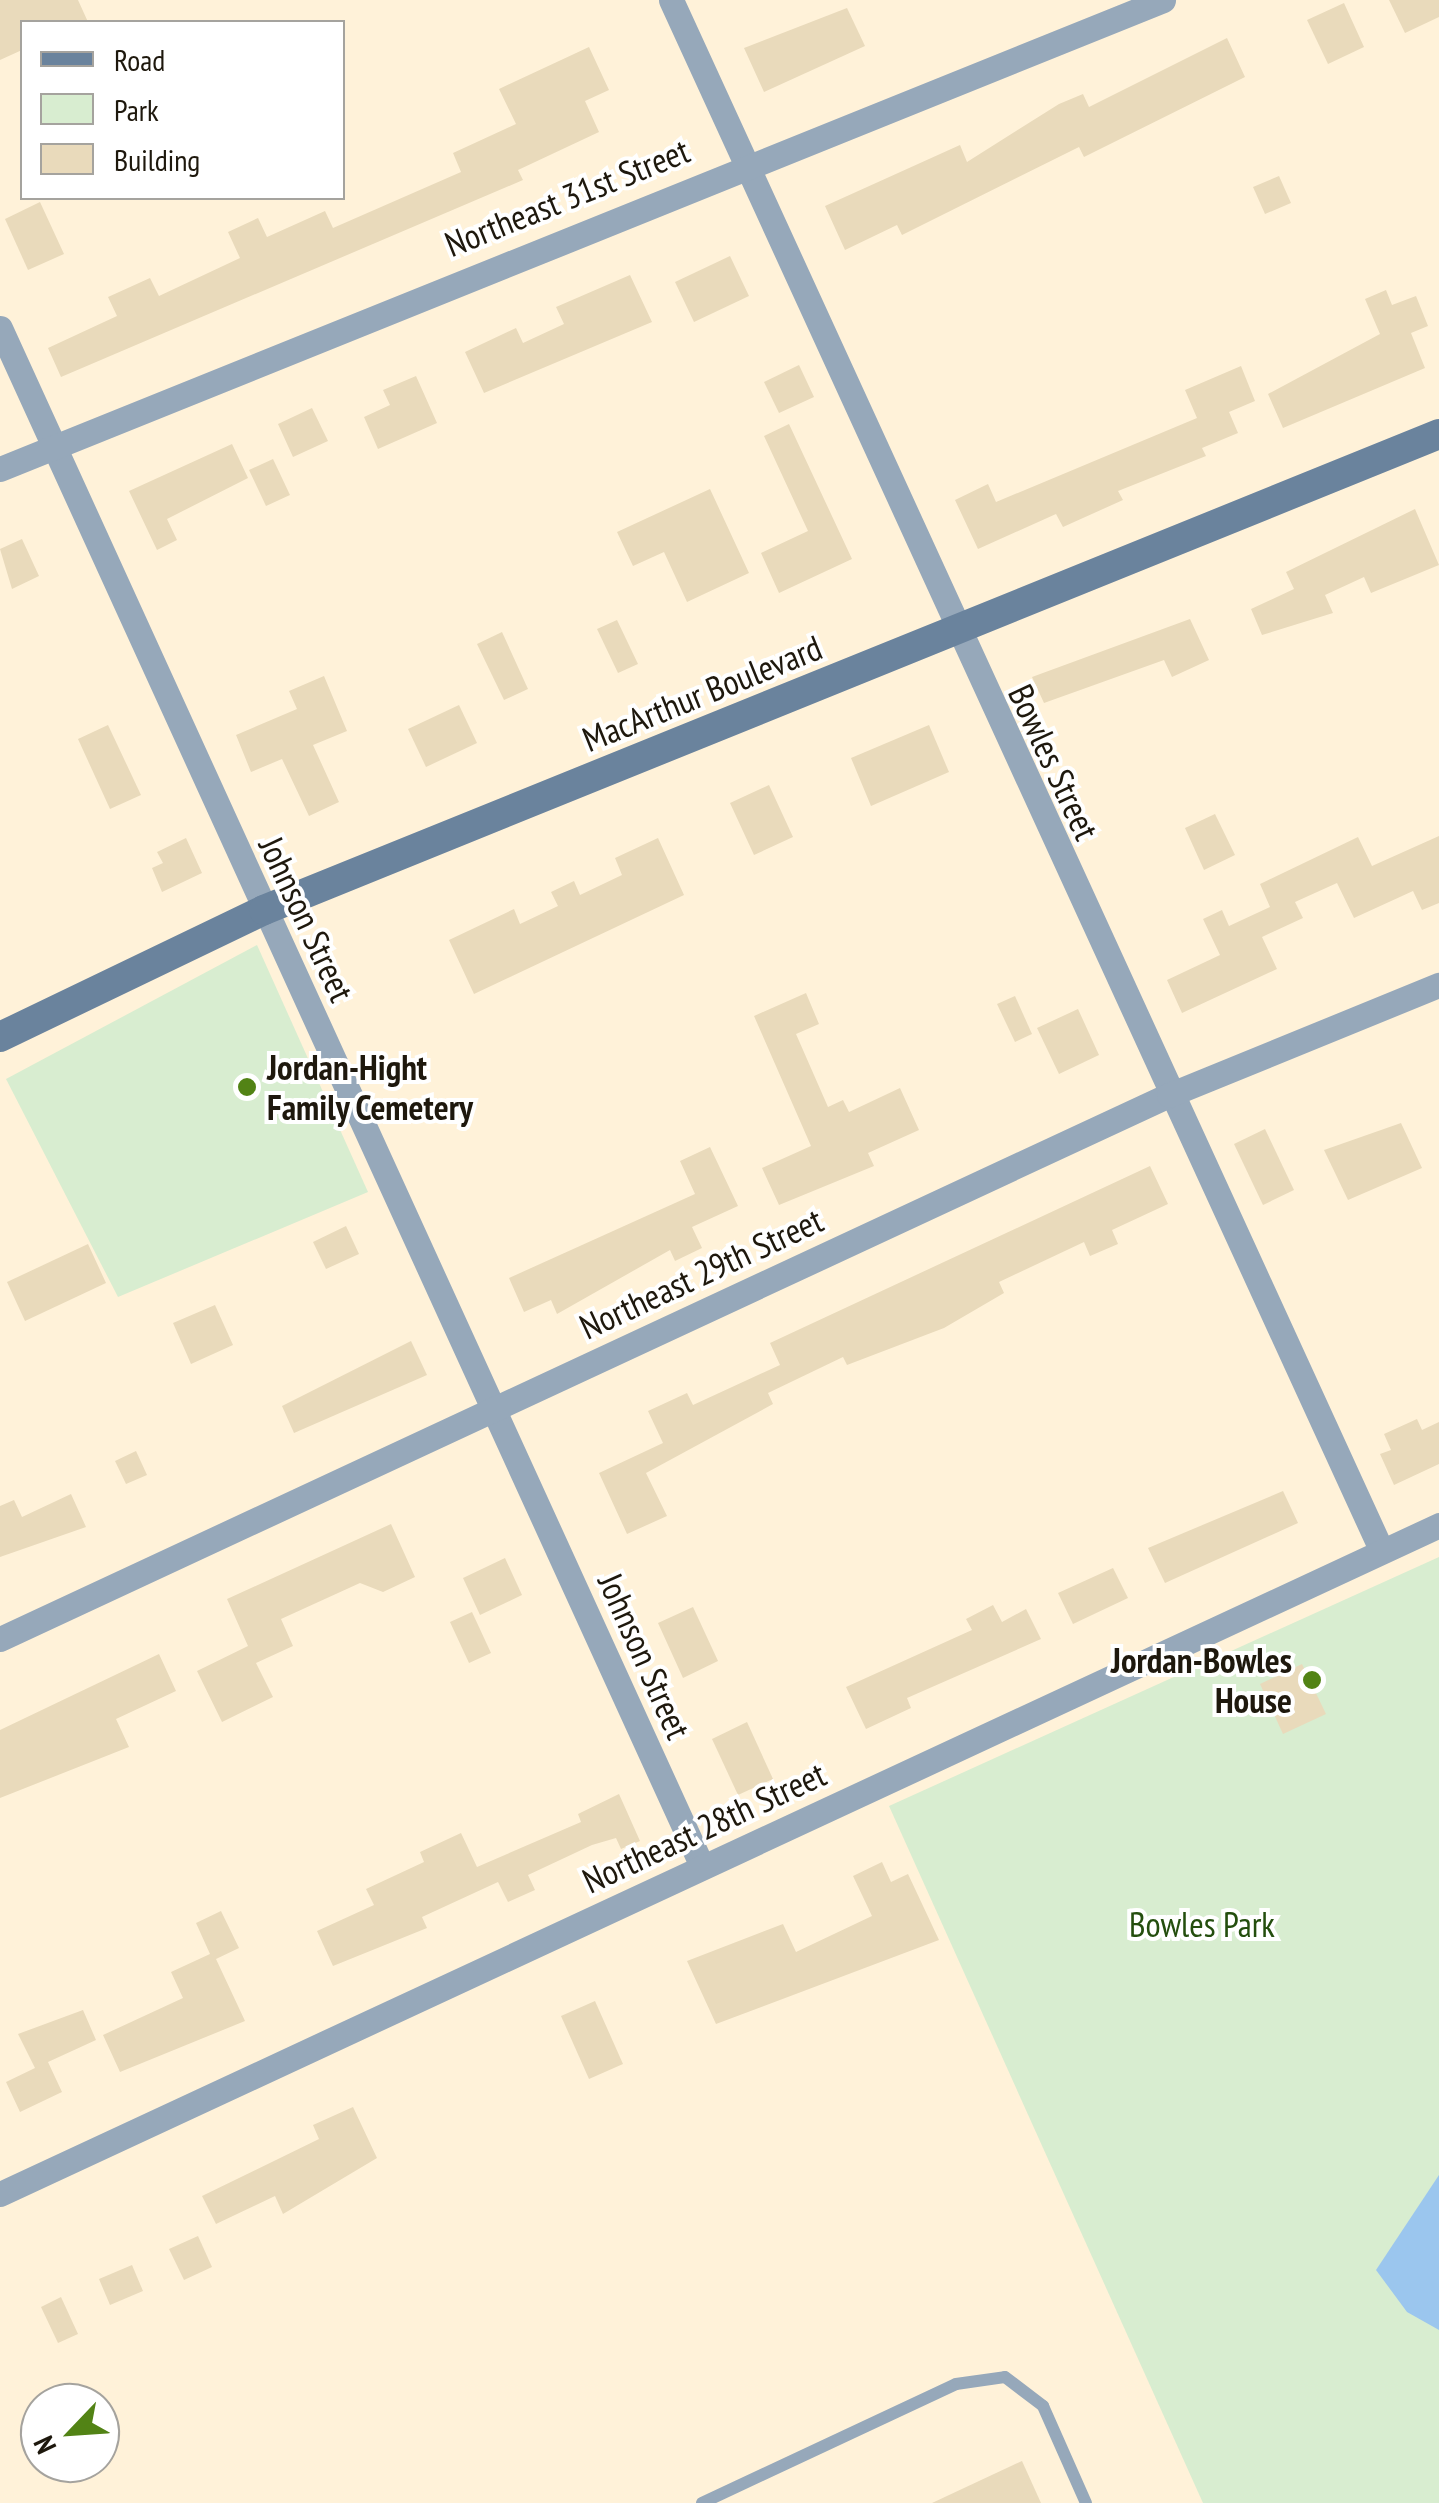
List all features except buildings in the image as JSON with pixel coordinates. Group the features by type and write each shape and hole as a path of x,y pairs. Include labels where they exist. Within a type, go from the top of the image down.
{"main road":[{"name":"MacArthur Boulevard","path":"0,1036 264,910 1439,434"}],"street":[{"name":"Bowles Street","path":"671,0 955,631 1381,1549"},
{"name":"Northeast 31st Street","path":"0,469 53,444 1163,0"},
{"name":"Johnson Street","path":"0,328 702,1866"},
{"name":"Northeast 29th Street","path":"0,1639 1170,1095 1439,985"},
{"name":"Northeast 28th Street","path":"0,2194 1439,1525"}],"lane":[{"path":"702,2503 956,2384 1005,2378 1043,2406 1086,2503"}],"green space":[{"path":"257,945 368,1192 118,1297 6,1079"},
{"name":"Bowles Park","path":"1439,1557 1439,2503 1203,2503 889,1806"}],"water":[{"path":"1439,2175 1439,2330 1407,2312 1376,2270"}],"place":[{"name":"Jordan-Hight Family Cemetery","path":"247,1087"},
{"name":"Jordan-Bowles House","path":"1312,1680"}]}
